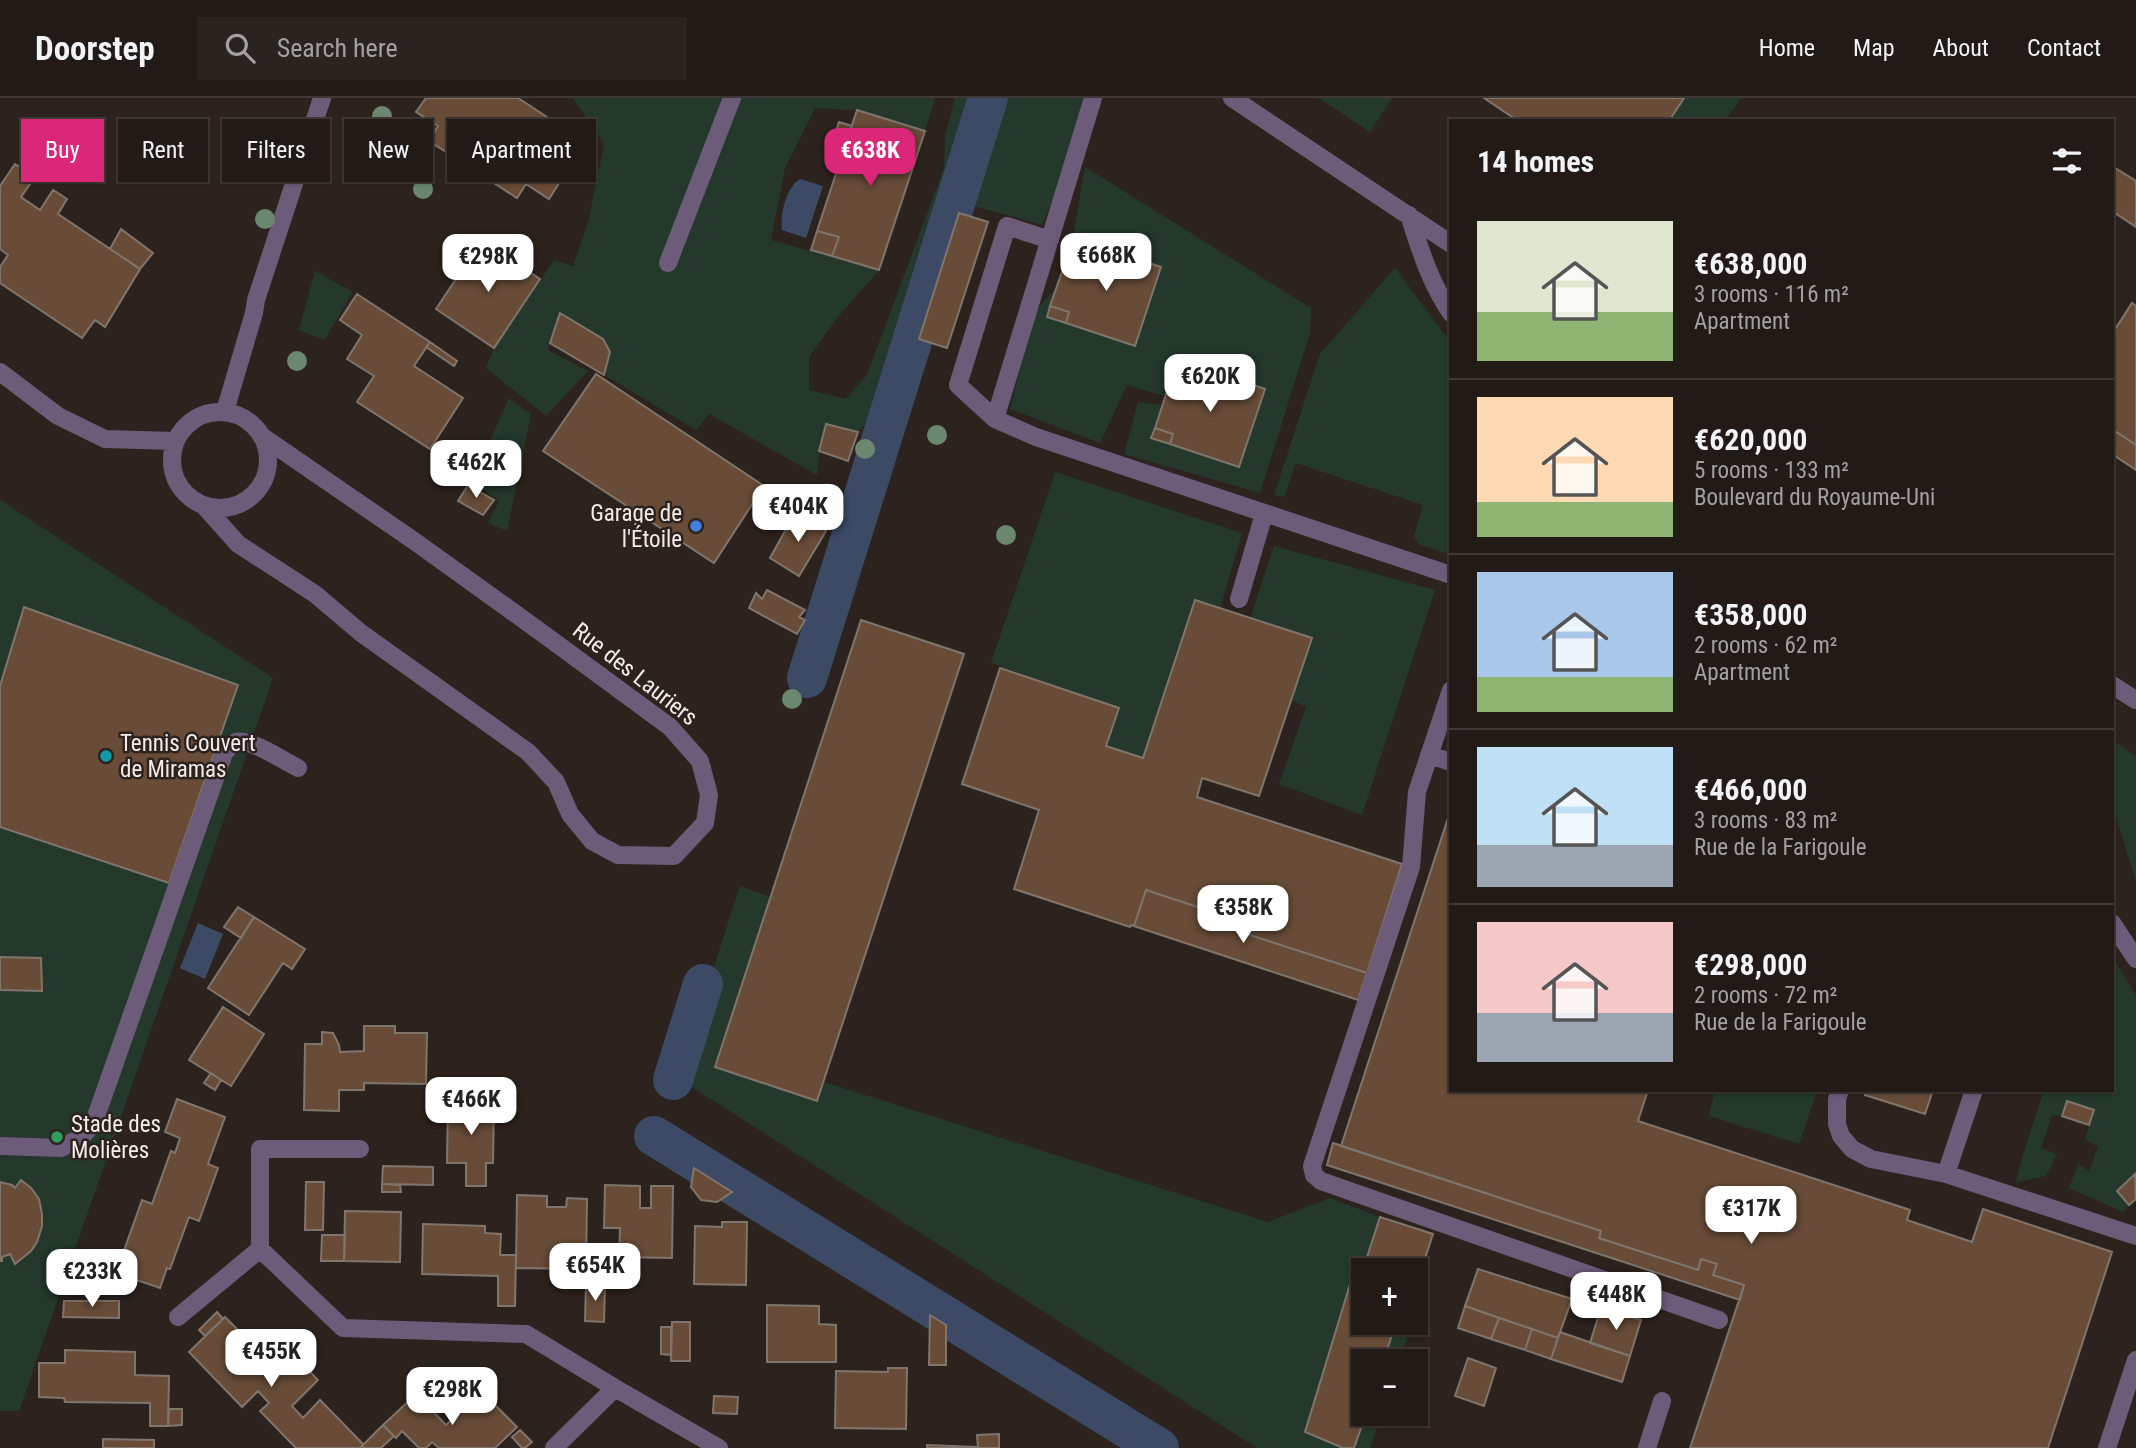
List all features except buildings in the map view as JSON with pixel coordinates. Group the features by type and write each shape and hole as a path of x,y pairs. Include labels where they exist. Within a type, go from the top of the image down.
{"street":[{"path":"0,372 58,416 105,439 175,441 183,428 195,418 209,412 225,411 256,300 322,98"},
{"path":"668,263 732,98"},
{"path":"995,419 1093,98"},
{"path":"1232,98 1449,243"},
{"path":"1409,215 1424,263 1439,297 1449,310"},
{"path":"1049,240 1007,226 958,386 995,419 1036,437 1449,574"},
{"name":"Rue des Lauriers","path":"175,441 171,457 179,488 205,507 238,544 315,594 361,632 528,752 556,782 570,814 592,841 618,855 674,856 705,823 709,796 700,761 670,727 418,543 263,437 253,424 240,415 225,411"},
{"path":"205,507 222,509 238,505 252,496 262,484 268,466 268,452 263,437"},
{"path":"1239,599 1264,513"},
{"path":"2114,686 2136,700"},
{"path":"1449,696 1418,792 1411,867 1312,1166 1314,1175 1321,1181 1719,1320"},
{"path":"0,1146 61,1147 80,1138 93,1125 224,753 233,743 251,743 298,768"},
{"path":"1429,755 1449,761"},
{"path":"2114,926 2136,959"},
{"path":"1840,1092 1837,1124 1841,1136 1852,1149 1871,1159 1947,1174 2136,1236"},
{"path":"1947,1174 1973,1092"},
{"path":"360,1149 260,1149 260,1249 343,1328 526,1334 719,1448"},
{"path":"178,1317 260,1249"},
{"path":"2107,1448 2136,1360"},
{"path":"554,1448 615,1388"},
{"path":"1647,1448 1662,1401"}],"green space":[{"path":"573,98 935,98 925,131 857,110 815,108 785,168 771,240 879,270 837,318 809,357 809,390 846,399 867,375 944,168 945,136 955,98 978,98 880,407 858,432 819,451 817,475 709,414 696,430 604,375 610,352 603,339 560,313 548,350 588,371 546,416 486,368 494,348 554,260 573,266 589,219 604,144 596,132 596,119 587,119"},
{"path":"992,98 1083,98 1067,166 1042,225 960,202"},
{"path":"1319,98 1392,98 1370,132"},
{"path":"1684,98 1741,98 1726,119 1670,119"},
{"path":"1085,167 1311,308 1310,333 1260,493 1124,454 1138,402 1162,405 1152,438 1239,467 1264,388 1178,360 1165,396 1127,385 1100,443 1010,409 1034,312 1057,287 1134,346 1073,238"},
{"path":"1395,268 1449,340 1449,554 1418,544 1414,536 1423,505 1296,463 1284,497 1274,495 1320,354"},
{"path":"315,271 353,292 324,340 299,330"},
{"path":"509,398 531,414 507,531 488,523 499,501 472,481"},
{"path":"1055,472 1242,533 1220,609 1143,758 1106,746 1118,708 991,663"},
{"name":"Stade des Molières","path":"0,500 273,678 19,1411 0,1411"},
{"path":"1274,546 1435,590 1362,815 1279,784 1306,707 1291,700 1311,639 1250,619"},
{"path":"2114,741 2136,756 2136,881 2114,811"},
{"path":"740,886 770,897 715,1067 817,1101 824,1082 1268,1222 1330,1198 1380,1217 1368,1257 1371,1258 1351,1258 1351,1335 1408,1335 1403,1349 1351,1349 1351,1426 1377,1426 1370,1448 1257,1448 678,1078"},
{"path":"2114,960 2136,995 2136,1175 2117,1191 2129,1205 2123,1212 2069,1188 2078,1164 2089,1171 2098,1147 2085,1139 2094,1110 2067,1101 2062,1116 2052,1115 2041,1148 2057,1154 2046,1176 2016,1182 2043,1092 2114,1092"},
{"path":"1715,1092 1816,1092 1799,1144 1709,1116"}],"water":[{"path":"800,179 823,186 806,238 782,230 785,202 791,188"},
{"path":"198,923 223,934 205,979 180,968"}],"waterway":[{"path":"807,678 988,98"},
{"path":"673,1080 703,984"},
{"path":"654,1136 1159,1448"}],"place":[{"name":"Garage de l'Étoile","path":"696,526"},
{"name":"Tennis Couvert de Miramas","path":"106,756"},
{"name":"Stade des Molières","path":"57,1137"}]}
